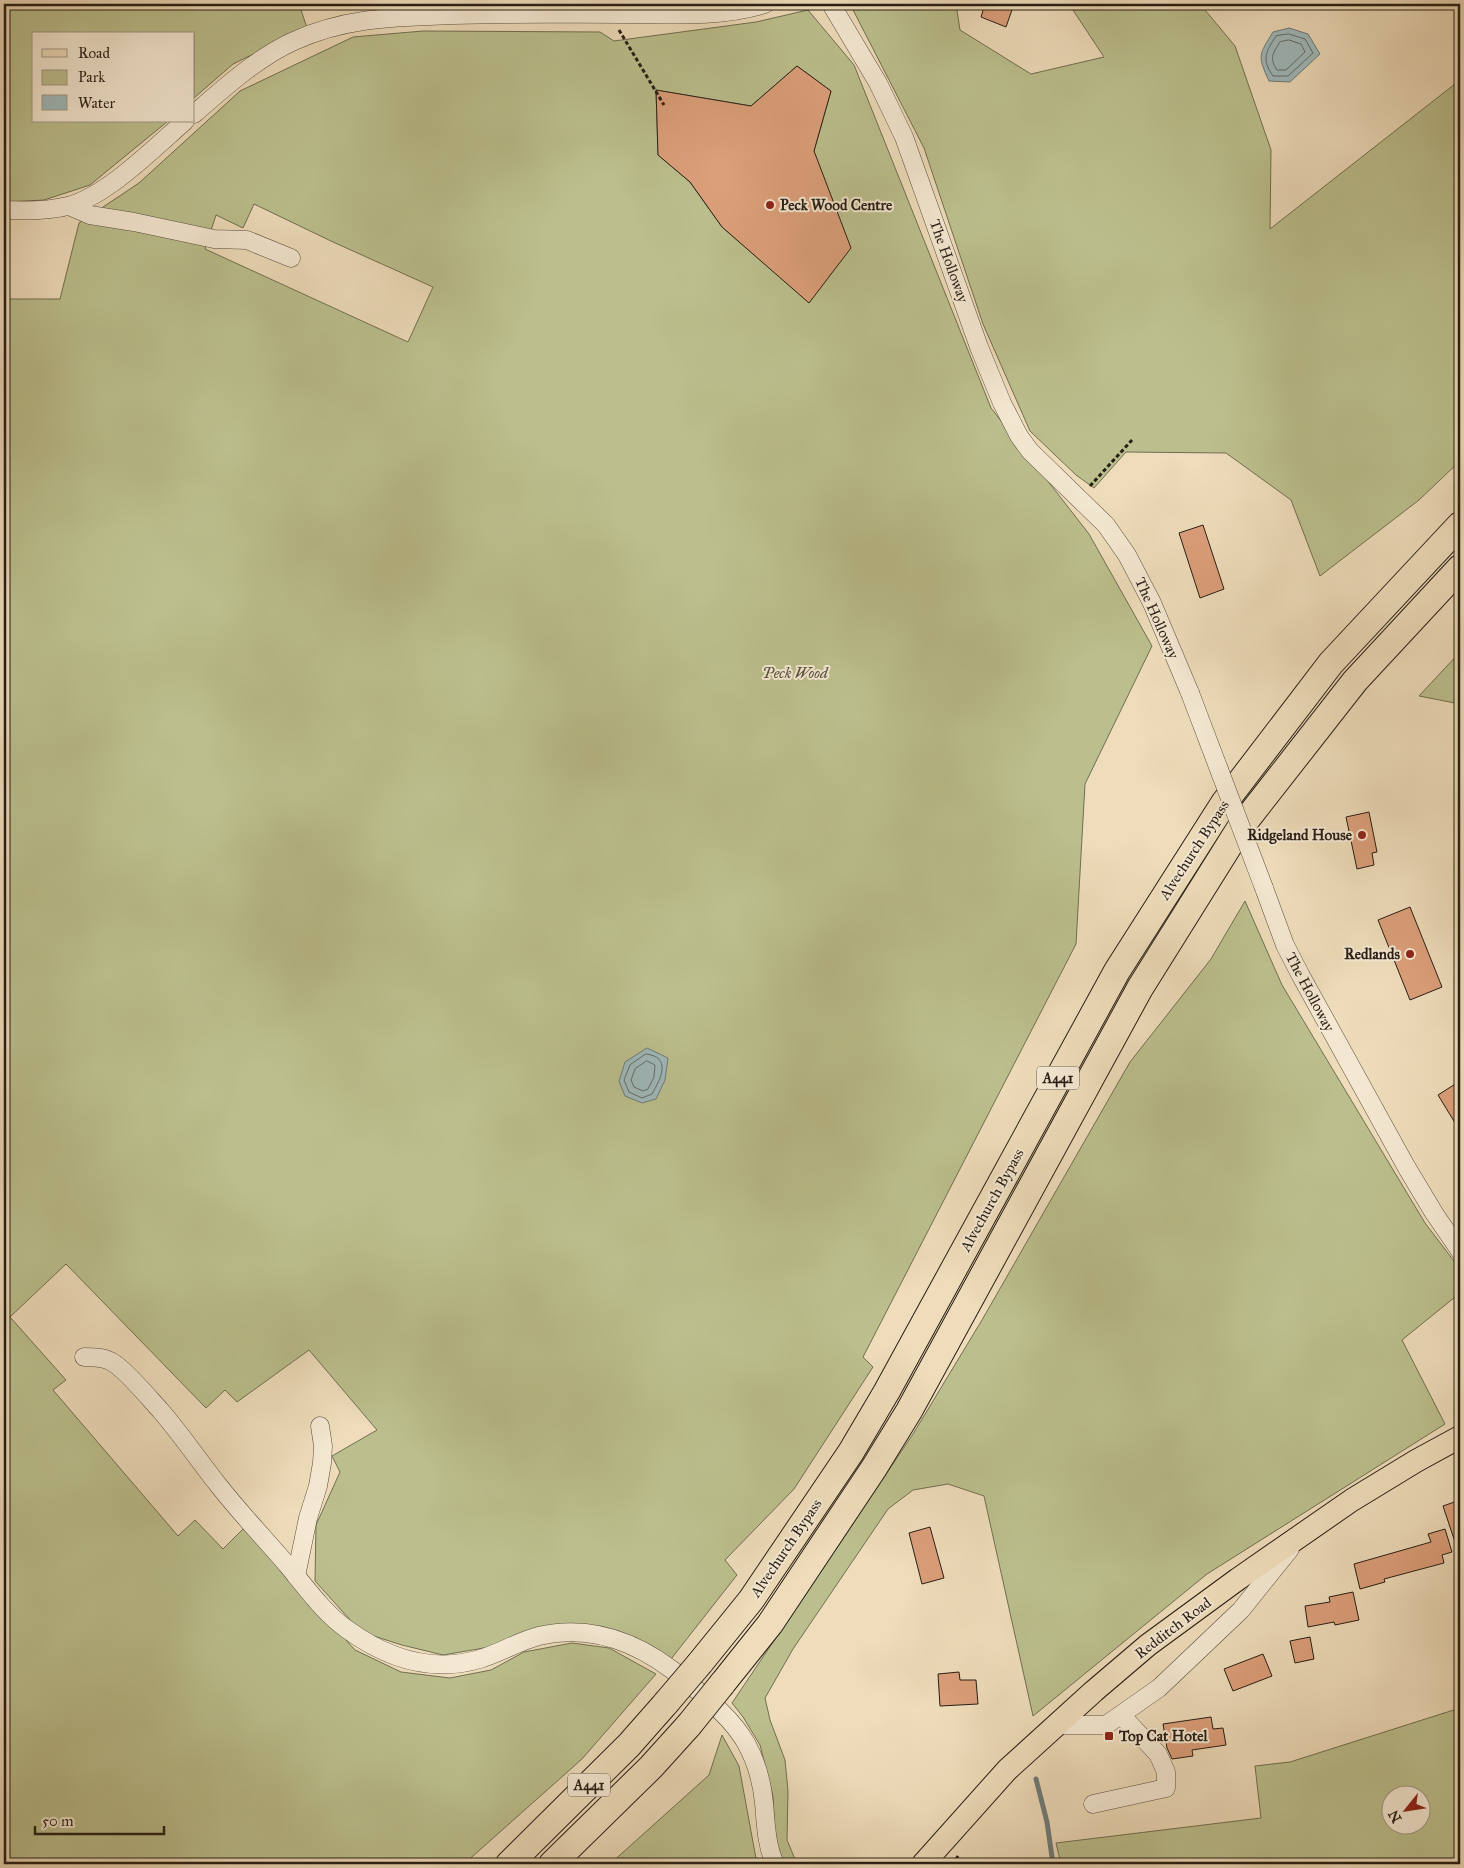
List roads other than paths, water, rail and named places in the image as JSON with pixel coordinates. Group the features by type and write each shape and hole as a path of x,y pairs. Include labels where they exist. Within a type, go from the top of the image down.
{"highway":[{"name":"Alvechurch Bypass","path":"510,1864 629,1745 751,1600 851,1452 892,1383 1117,970 1224,803 1331,662 1460,525"},
{"name":"Alvechurch Bypass","path":"552,1864 651,1767 689,1725 770,1624 874,1468 909,1411 1140,988 1240,828 1356,682 1460,568"}],"main road":[{"name":"Redditch Road","path":"923,1864 1007,1770 1148,1645 1238,1579 1352,1500 1460,1437"}],"street":[{"path":"195,113 263,58 294,41 340,25 380,18 513,13 696,15 745,10 765,4"},
{"name":"The Holloway","path":"831,4 878,83 904,138 979,347 1002,403 1019,436 1030,451 1106,525 1131,562 1152,603 1190,693 1286,945 1300,976 1406,1168 1460,1251"},
{"path":"4,210 28,211 69,206 100,191 184,122"},
{"path":"69,206 90,215 134,222 214,240 247,240 291,258"},
{"path":"84,1357 100,1358 112,1362 142,1390 176,1428 220,1487 323,1608 345,1628 376,1648 412,1661 434,1665 456,1664 479,1659 537,1637 566,1632 588,1633 610,1637 631,1645 665,1663 728,1717 754,1757 764,1802 768,1841 775,1864"},
{"path":"296,1576 322,1463 323,1446 320,1426"},
{"path":"1056,1725 1106,1725 1158,1688 1241,1610 1299,1537"},
{"path":"1093,1804 1166,1788 1166,1772 1158,1754 1121,1715"}],"water":[{"path":"1289,28 1308,34 1320,54 1290,82 1269,81 1261,60 1262,51 1273,32"},
{"path":"647,1048 668,1058 665,1080 656,1099 642,1103 625,1096 619,1081 625,1062"}],"waterway":[{"path":"1036,1779 1047,1822 1053,1864"}],"place":[{"name":"Peck Wood Centre","path":"770,205"},
{"name":"Ridgeland House","path":"1362,835"},
{"name":"Redlands","path":"1410,954"},
{"name":"Top Cat Hotel","path":"1109,1736"}],"park label":[{"name":"Peck Wood","path":"795,673"}]}
